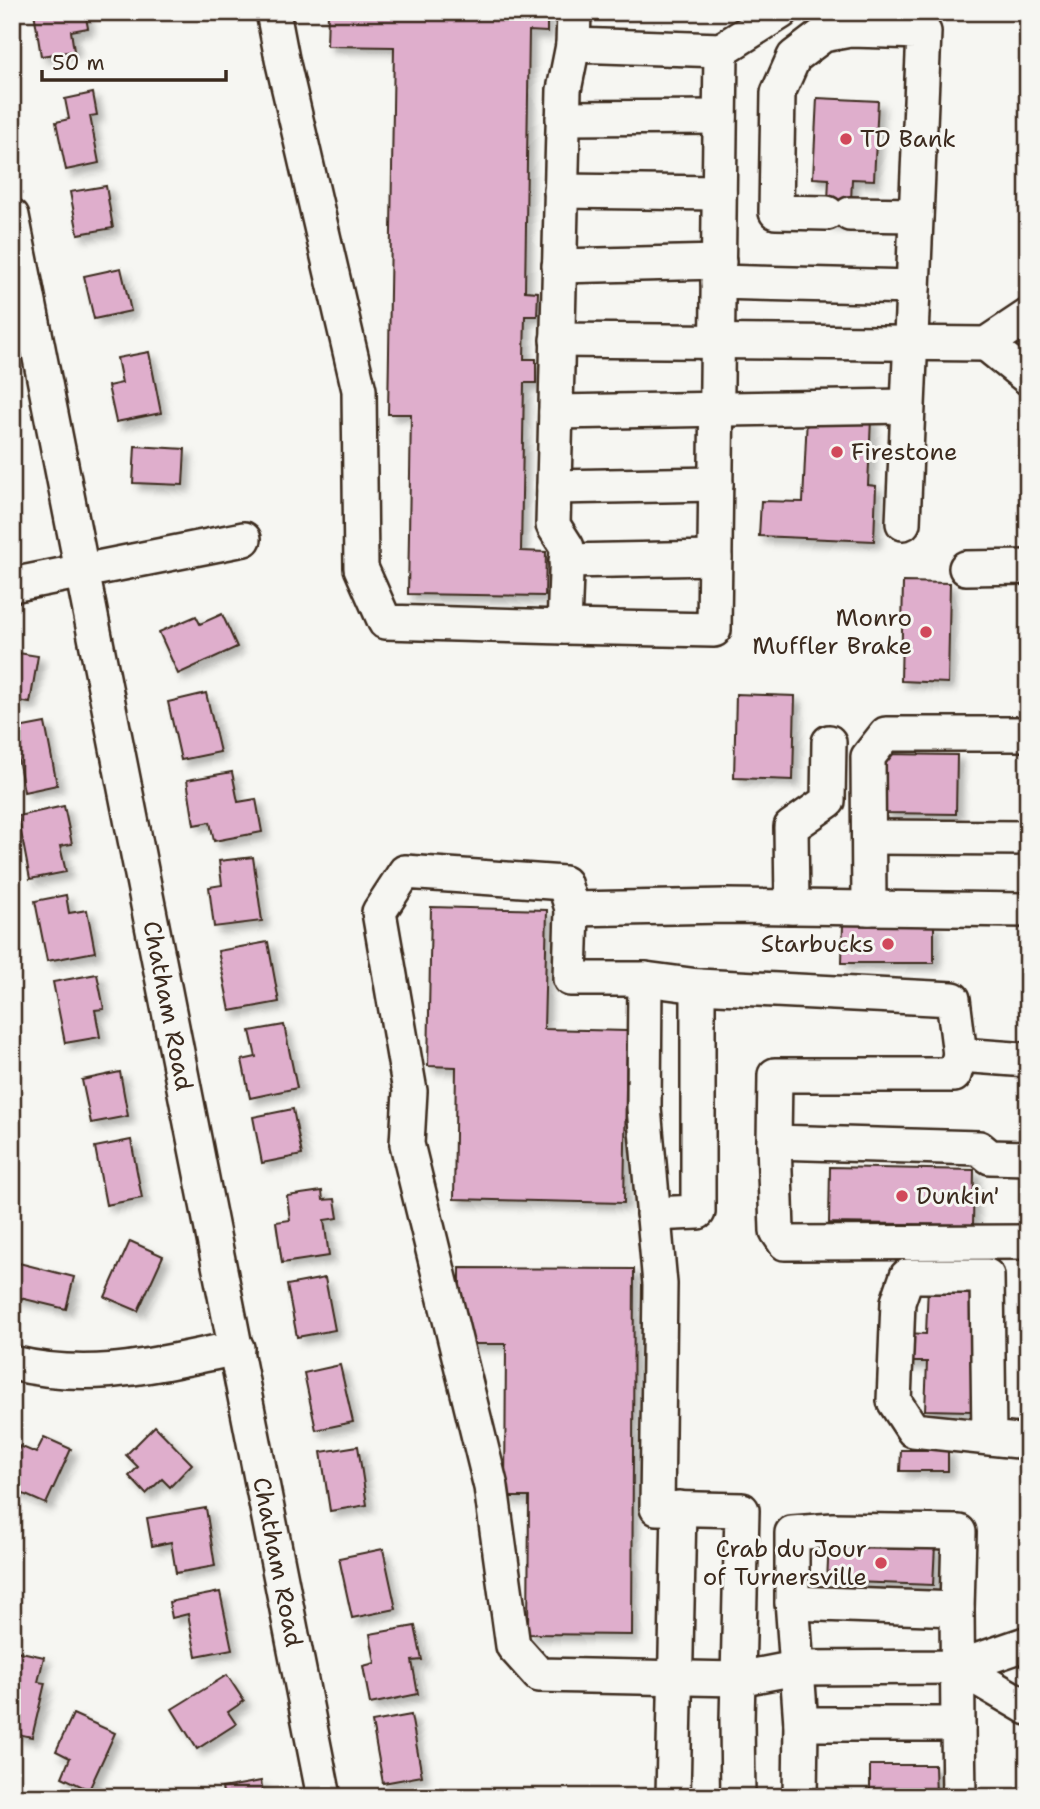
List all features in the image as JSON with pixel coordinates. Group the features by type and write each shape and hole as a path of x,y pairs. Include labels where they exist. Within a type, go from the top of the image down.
{"street":[{"path":"274,12 282,59 359,390 361,568 384,622 714,630 721,50"},
{"path":"564,627 567,547 553,525 564,90 573,45 574,12"},
{"path":"573,45 721,50 780,12"},
{"path":"903,523 924,32 850,21 823,35 794,57 778,93 776,212 916,215"},
{"path":"563,118 720,117"},
{"path":"561,191 719,193"},
{"name":"Chatham Road","path":"14,231 324,1797"},
{"path":"559,266 718,272 913,287"},
{"path":"558,340 986,344 1028,316"},
{"path":"986,344 1028,378"},
{"path":"556,412 907,406"},
{"path":"554,486 716,484"},
{"path":"12,585 244,539"},
{"path":"566,561 715,558"},
{"path":"965,568 1028,567"},
{"path":"869,908 868,757 887,734 1028,734"},
{"path":"792,907 791,827 828,801 829,743"},
{"path":"869,837 1028,838"},
{"path":"1028,1242 785,1242 777,1231 775,1075 954,1075 960,1055 953,999 698,986 645,979 570,979 572,909 564,883 405,872 379,912 410,1091 407,1144 491,1487 513,1646 539,1675 738,1679 796,1668 958,1667 1028,1643"},
{"path":"572,909 792,907 1028,910"},
{"path":"645,979 644,1108 660,1284 657,1508 742,1510 738,1797"},
{"path":"653,1214 698,1212 698,986"},
{"path":"960,1055 1028,1060"},
{"path":"774,1142 978,1147 990,1157 1028,1158"},
{"path":"989,1438 987,1276 907,1276 898,1302 894,1401 913,1430 989,1438 1028,1442"},
{"path":"12,1363 67,1372 118,1372 237,1348"},
{"path":"673,1797 679,1508"},
{"path":"800,1797 801,1724 792,1604 793,1533 833,1530 959,1532 959,1797"},
{"path":"792,1604 957,1609"},
{"path":"958,1667 1028,1709"},
{"path":"801,1724 949,1724 958,1728"}],"building":[{"path":"34,12 85,12 88,28 71,31 74,51 41,56"},
{"path":"328,12 547,12 547,32 529,31 525,291 538,292 537,316 525,316 524,359 536,359 536,383 524,383 521,551 546,552 545,596 408,594 411,414 388,414 394,47 327,46"},
{"path":"93,93 97,115 90,116 99,163 66,170 56,122 69,119 65,99"},
{"name":"TD Bank","path":"817,98 878,101 874,180 852,179 850,224 827,223 829,179 813,178"},
{"path":"106,186 113,228 78,234 70,192"},
{"path":"121,268 131,311 94,319 84,276"},
{"path":"149,352 161,413 116,422 108,386 122,383 117,358"},
{"name":"Firestone","path":"807,416 871,419 868,485 876,486 874,541 759,536 761,501 803,502"},
{"path":"135,446 185,449 183,485 133,483"},
{"name":"Monro Muffler Brake","path":"903,582 950,583 948,683 901,681"},
{"path":"222,614 237,647 178,674 159,632 196,616 200,624"},
{"path":"12,652 38,656 30,703 12,700"},
{"path":"206,693 220,752 181,760 168,702"},
{"path":"736,694 795,696 793,780 734,778"},
{"path":"45,723 57,785 24,792 13,729"},
{"path":"885,754 957,755 956,814 884,813"},
{"path":"232,772 238,802 256,799 262,832 214,841 210,822 194,825 187,780"},
{"path":"64,806 72,844 60,846 66,872 30,879 18,816"},
{"path":"253,857 262,921 214,927 209,887 222,885 219,861"},
{"path":"66,895 69,913 87,910 95,952 47,961 35,901"},
{"path":"431,907 547,910 544,1029 627,1031 624,1203 454,1199 456,1067 428,1066"},
{"name":"Starbucks","path":"843,924 934,924 934,963 842,963"},
{"path":"268,942 279,1002 230,1011 218,951"},
{"path":"97,974 104,1009 95,1010 100,1037 65,1043 53,982"},
{"path":"284,1025 297,1088 250,1098 242,1060 256,1057 250,1031"},
{"path":"120,1072 128,1116 91,1123 82,1080"},
{"path":"293,1109 302,1155 262,1163 253,1117"},
{"path":"131,1140 142,1198 106,1205 95,1147"},
{"name":"Dunkin'","path":"830,1167 974,1170 973,1225 829,1223"},
{"path":"322,1191 323,1200 335,1199 338,1218 324,1220 329,1256 282,1263 276,1222 290,1220 287,1196"},
{"path":"130,1241 163,1256 138,1311 105,1297"},
{"path":"15,1262 74,1277 66,1309 12,1296"},
{"path":"460,1268 634,1269 632,1635 528,1634 529,1497 505,1497 506,1344 460,1344"},
{"path":"325,1278 335,1330 297,1337 287,1285"},
{"path":"928,1285 975,1286 972,1411 925,1410 927,1362 905,1362 906,1333 926,1334"},
{"path":"340,1365 353,1422 316,1430 304,1373"},
{"path":"155,1426 192,1464 170,1487 162,1479 146,1494 129,1476 138,1467 126,1455"},
{"path":"44,1437 71,1449 46,1504 12,1489 12,1462 20,1446 36,1453"},
{"path":"358,1446 367,1505 330,1511 321,1452"},
{"path":"901,1450 948,1450 948,1471 900,1471"},
{"path":"206,1508 215,1566 176,1573 171,1542 152,1546 147,1518"},
{"name":"Crab du Jour of Turnersville","path":"829,1541 935,1545 933,1585 827,1581"},
{"path":"383,1549 396,1609 352,1618 339,1558"},
{"path":"220,1592 232,1649 196,1656 188,1614 172,1618 169,1602"},
{"path":"415,1626 422,1660 412,1661 418,1694 370,1704 363,1666 375,1663 370,1634"},
{"path":"12,1650 44,1657 38,1682 45,1683 32,1737 12,1733"},
{"path":"227,1675 244,1701 228,1712 236,1724 197,1749 172,1709"},
{"path":"73,1714 115,1733 89,1790 62,1777 70,1758 56,1751"},
{"path":"411,1715 422,1776 383,1783 372,1722"},
{"path":"870,1765 935,1765 936,1797 870,1797"},
{"path":"261,1781 264,1797 224,1797 222,1788"}],"place":[{"name":"TD Bank","path":"846,139"},
{"name":"Firestone","path":"837,452"},
{"name":"Monro Muffler Brake","path":"926,632"},
{"name":"Starbucks","path":"888,944"},
{"name":"Dunkin'","path":"902,1196"},
{"name":"Crab du Jour of Turnersville","path":"881,1563"}]}
